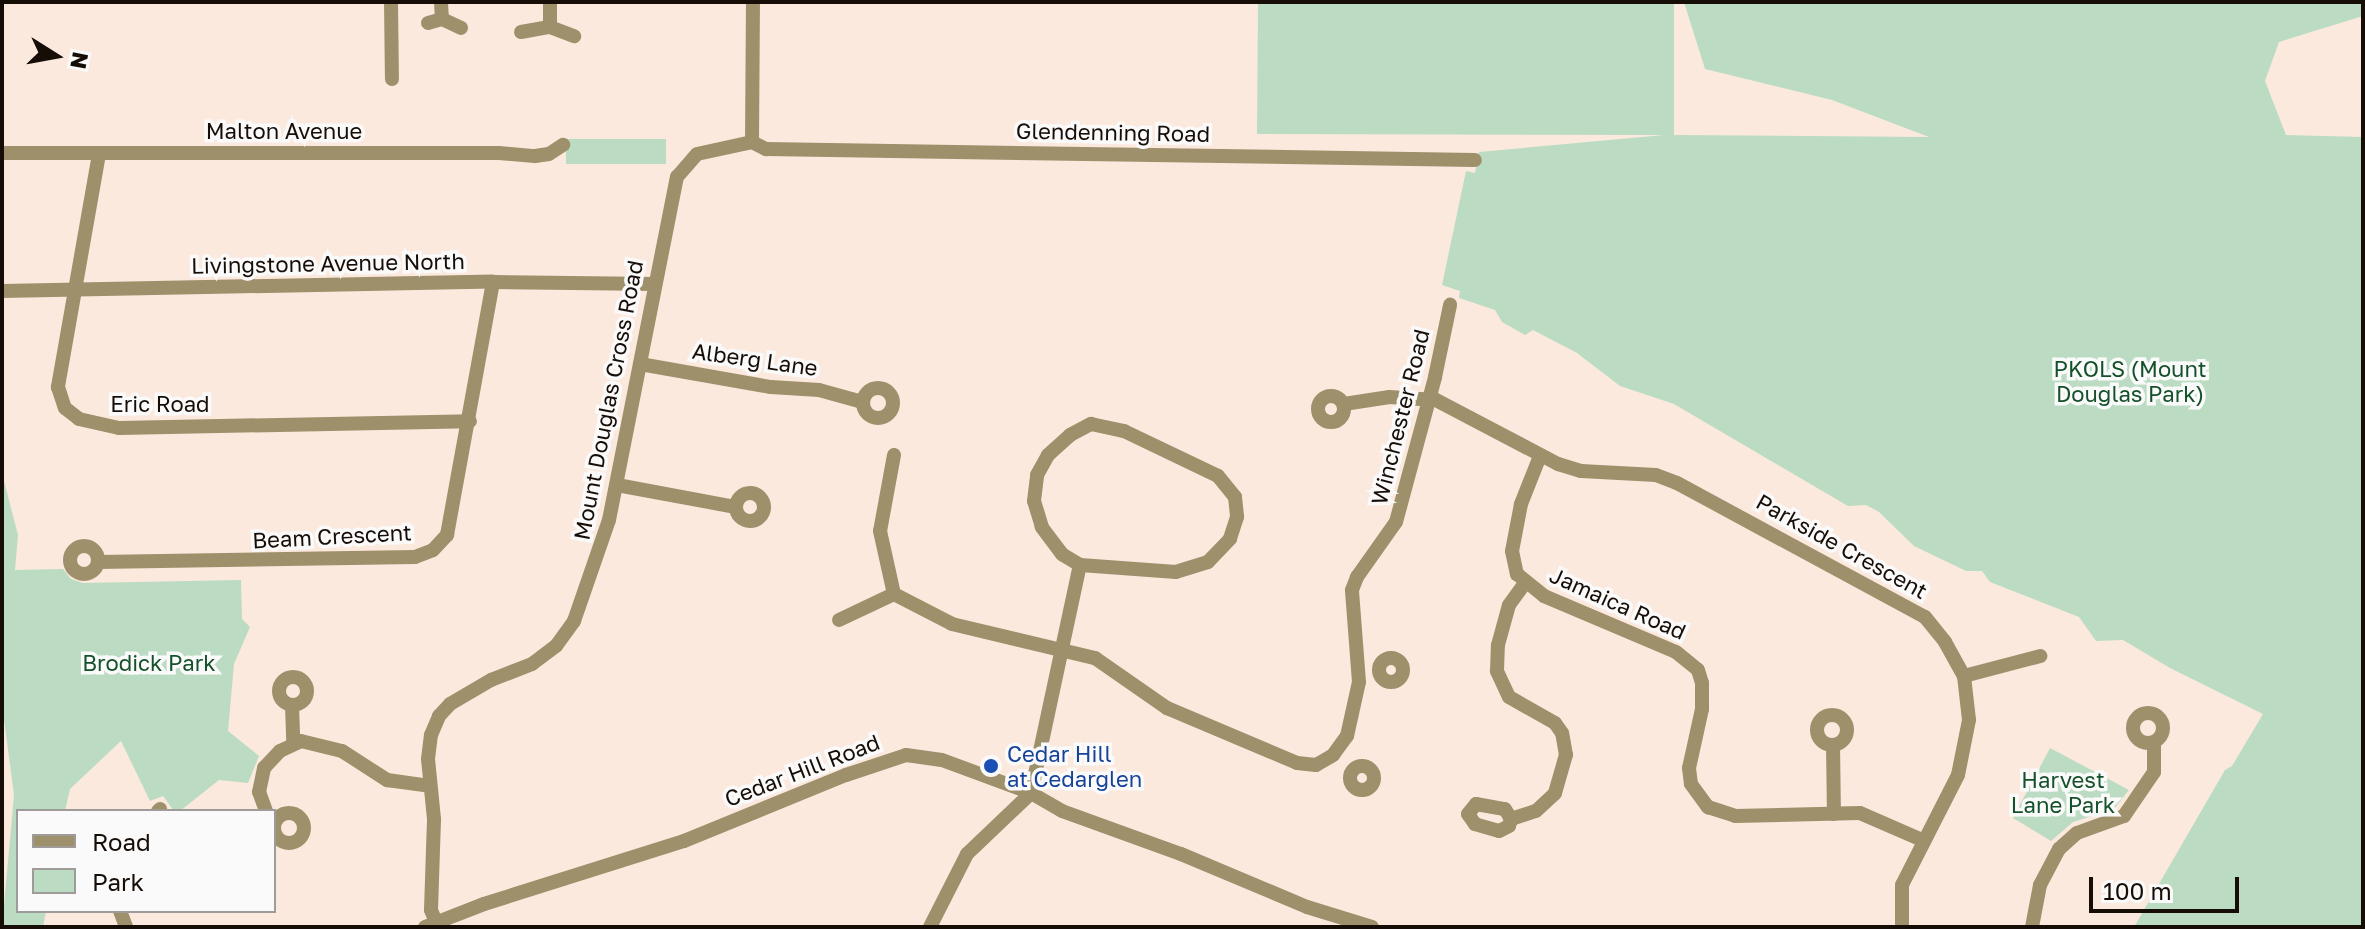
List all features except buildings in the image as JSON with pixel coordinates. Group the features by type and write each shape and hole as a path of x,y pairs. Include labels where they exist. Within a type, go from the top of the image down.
{"street":[{"path":"391,2 392,79"},
{"path":"441,2 435,21 461,28"},
{"path":"550,2 550,27"},
{"path":"752,142 753,2"},
{"path":"521,32 550,27 574,36"},
{"name":"Glendenning Road","path":"752,142 766,149 1475,160"},
{"name":"Mount Douglas Cross Road","path":"431,924 434,819 429,746 439,716 466,693 532,664 565,636 583,604 617,485 677,177 697,154 752,142"},
{"name":"Malton Avenue","path":"2,153 499,153 535,156 549,154 563,145"},
{"name":"Eric Road","path":"99,154 58,387 65,408 89,423 119,428 470,421"},
{"name":"Livingstone Avenue North","path":"2,291 493,282 655,284"},
{"name":"Beam Crescent","path":"98,562 415,557 433,550 447,535 493,282"},
{"name":"Winchester Road","path":"1333,755 1347,736 1359,670 1352,590 1357,577 1396,522 1435,377 1450,305"},
{"name":"Alberg Lane","path":"640,364 771,387 811,389 863,402"},
{"name":"Parkside Crescent","path":"1344,404 1389,397 1436,400 1540,456 1581,471 1656,475 1726,508 1925,617 1945,642 1964,676 1969,720 1958,775 1922,840 1902,885 1902,927"},
{"path":"1091,424 1124,431 1218,476 1235,497 1237,517 1230,539 1208,562 1176,572 1080,565 1062,554 1042,527 1034,501 1037,475 1048,455 1070,435 1091,424"},
{"path":"894,455 880,531 894,594"},
{"name":"Jamaica Road","path":"1540,456 1526,484 1512,551 1513,564 1525,583 1544,596 1676,652 1698,670 1702,683 1702,709 1689,768 1691,784 1708,807 1735,816 1871,815 1922,840"},
{"path":"617,485 736,507"},
{"path":"930,927 967,854 1031,793 1080,565"},
{"path":"1511,819 1536,811 1555,793 1566,755 1562,733 1555,723 1509,697 1497,671 1498,645 1509,605 1525,583"},
{"path":"839,620 894,594"},
{"path":"894,594 952,624 1095,658 1167,708 1297,763 1316,765 1333,755 1353,770"},
{"path":"1964,676 2040,656"},
{"path":"1359,670 1379,669"},
{"path":"292,705 293,742"},
{"path":"268,809 259,792 264,768 293,742 327,745 387,780 430,786"},
{"path":"2032,927 2040,885 2059,849 2077,833 2124,816 2154,772 2154,742"},
{"path":"1833,745 1834,814"},
{"name":"Cedar Hill Road","path":"431,924 684,841 891,758 906,755 942,760 1031,793 1062,811 1181,854 1307,907 1372,927"}],"green space":[{"name":"PKOLS (Mount Douglas Park)","path":"1258,2 1674,2 1674,135 1929,137 1832,100 1705,69 1684,2 2363,2 2363,16 2279,42 2265,81 2286,135 2363,137 2363,927 2134,927 2225,770 2232,766 2263,714 2170,668 2123,640 2096,641 2079,617 1990,582 1982,571 1966,571 1914,546 1879,512 1866,505 1848,506 1674,404 1620,386 1577,353 1533,330 1525,335 1502,322 1495,310 1459,298 1460,291 1442,285 1466,171 1475,173 1479,152 1664,135 1257,134"},
{"path":"566,139 666,139 666,164 566,164"},
{"name":"Brodick Park","path":"2,473 18,535 15,570 63,569 71,579 83,583 241,580 242,619 250,627 234,664 228,731 259,756 248,783 219,780 183,809 173,809 163,796 150,801 121,741 70,789 65,809 16,809 16,913 46,913 43,927 2,927 14,795 2,704"},
{"name":"Harvest Lane Park","path":"2050,748 2129,790 2114,809 2073,822 2051,841 2013,818"}],"place":[{"name":"Cedar Hill at Cedarglen","path":"991,766"}]}
